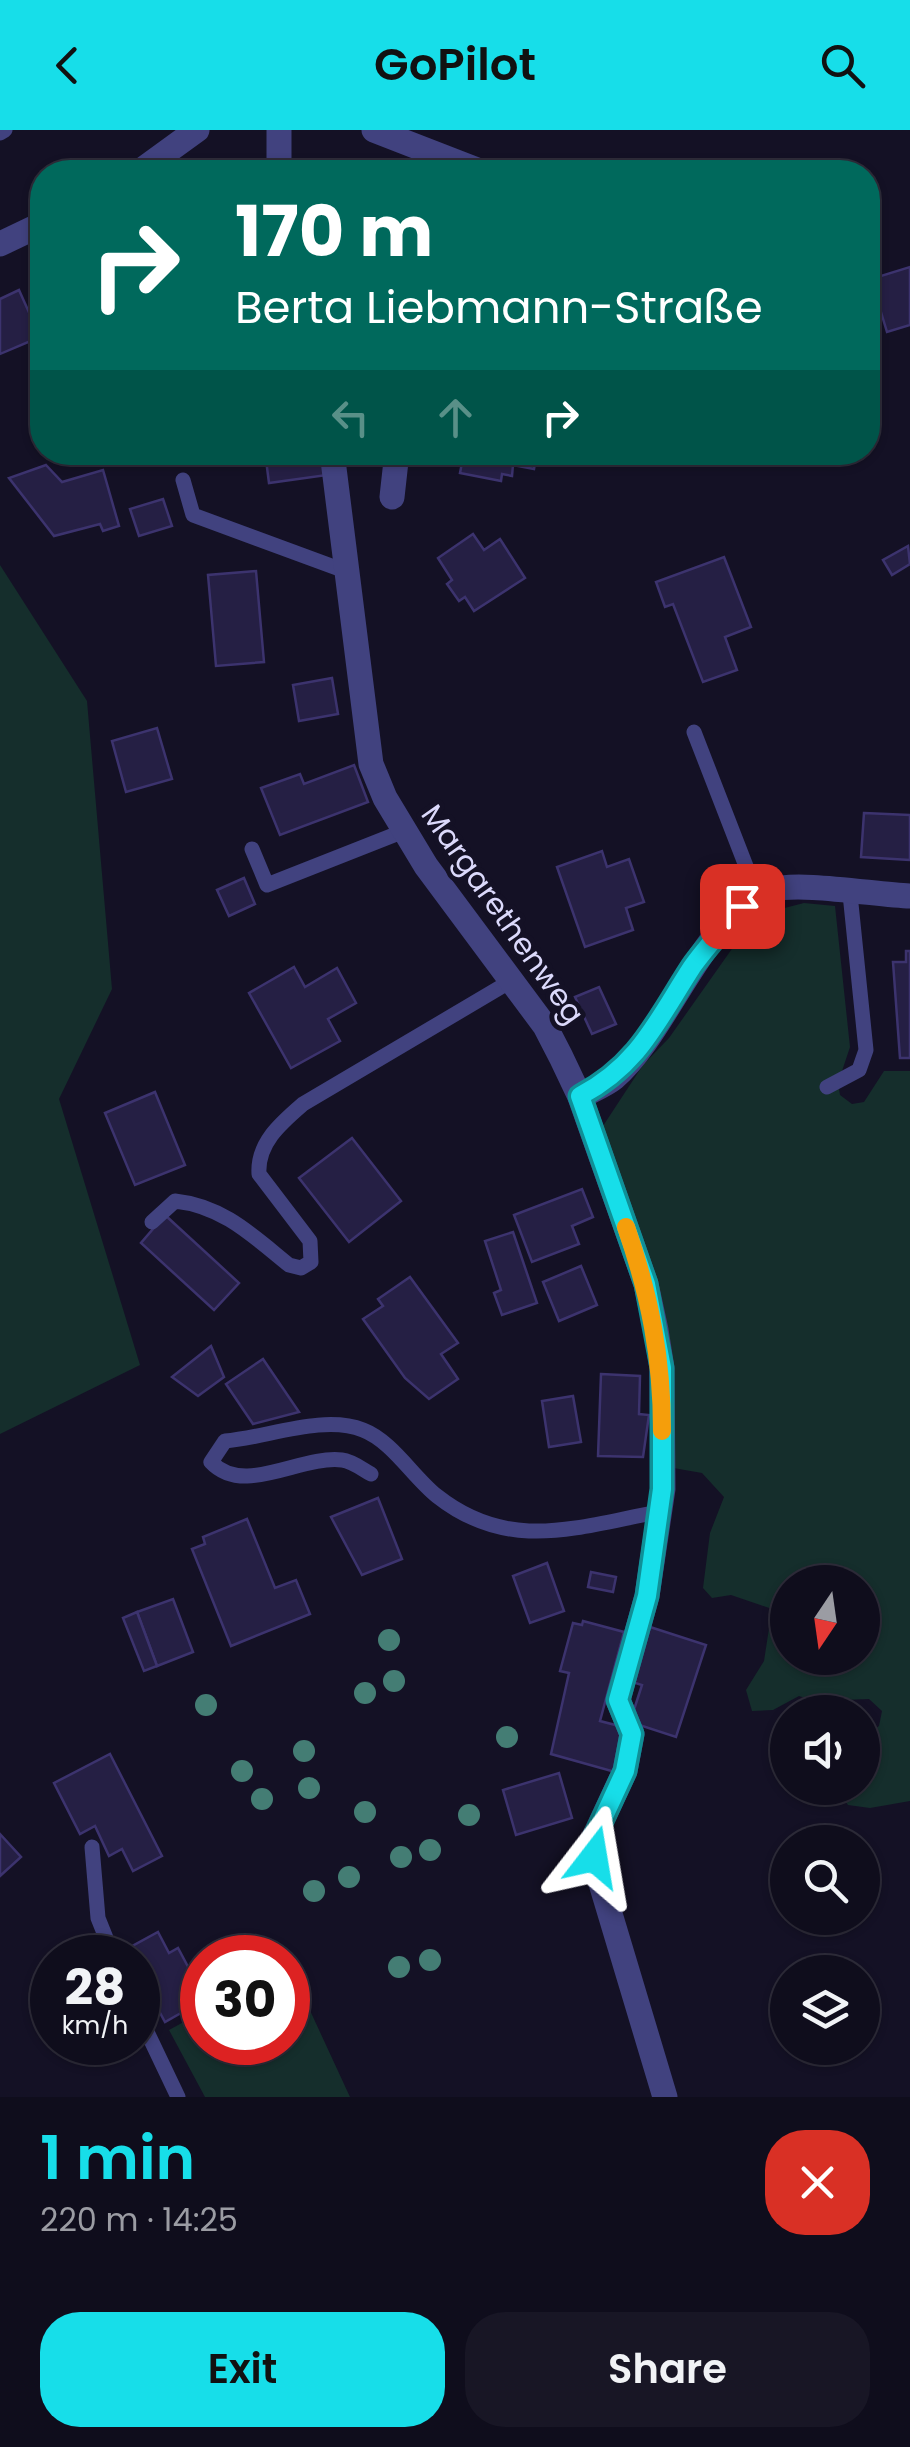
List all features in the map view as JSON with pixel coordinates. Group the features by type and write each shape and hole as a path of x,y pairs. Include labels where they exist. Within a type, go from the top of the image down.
{"street":[{"path":"156,160 197,130"},
{"path":"279,130 279,160"},
{"path":"374,130 451,160"},
{"path":"0,244 30,230"},
{"name":"Margarethenweg","path":"333,465 371,764 404,831 545,1026 580,1096 646,1284 656,1330 662,1368 662,1489 647,1596 618,1700 632,1734 625,1771 594,1838 594,1857 665,2097"},
{"path":"392,497 396,465"},
{"path":"580,1096 612,1079 652,1034 694,965 742,906 772,889 910,896"}],"lane":[{"path":"184,480 193,516 345,571"},
{"path":"694,732 758,897"},
{"path":"252,849 267,886 404,831"},
{"path":"827,1087 858,1070 866,1050 850,894"},
{"path":"152,1222 175,1202 195,1203 225,1214 288,1265 301,1268 311,1262 310,1240 259,1174 262,1153 275,1128 303,1104 510,981"},
{"path":"371,1474 347,1460 323,1460 241,1477 220,1472 210,1462 212,1453 225,1441 345,1426 377,1439 438,1497 474,1520 504,1531 536,1534 658,1512"},
{"path":"92,1847 98,1918 105,1935"},
{"path":"160,2059 178,2097"}],"green space":[{"path":"0,565 87,701 112,989 59,1099 140,1365 0,1434"},
{"path":"804,903 835,906 850,1047 838,1083 840,1095 852,1104 864,1102 884,1071 910,1071 910,1801 870,1808 848,1805 880,1805 880,1695 770,1695 770,1710 752,1711 746,1690 764,1661 770,1622 770,1675 880,1675 880,1565 770,1565 770,1608 731,1595 712,1598 703,1588 710,1533 724,1497 702,1473 662,1466 662,1368 601,1129 643,1065 669,1038 741,936 765,913"},
{"path":"310,2010 350,2097 205,2097 188,2065 310,2065"},
{"path":"180,2024 180,2050 169,2030"}],"building":[{"path":"910,267 910,325 887,332 880,309 880,276"},
{"path":"19,290 30,315 30,341 0,354 0,299"},
{"path":"46,465 62,482 103,470 119,526 103,531 100,524 54,536 9,478"},
{"path":"267,465 326,465 327,475 269,483"},
{"path":"462,465 513,465 512,476 502,474 501,481 460,473"},
{"path":"163,499 172,526 139,536 130,509"},
{"path":"473,534 484,550 500,539 525,578 474,611 465,597 459,601 447,584 452,580 438,558"},
{"path":"908,546 910,564 892,575 883,560"},
{"path":"724,557 751,627 725,637 737,670 703,682 673,604 665,607 656,582"},
{"path":"256,571 264,662 216,666 208,575"},
{"path":"332,678 338,714 299,721 293,685"},
{"path":"157,728 172,779 126,792 112,741"},
{"path":"354,765 368,802 280,835 261,788 300,774 304,784"},
{"path":"864,813 910,815 910,860 861,857"},
{"path":"602,851 607,867 629,859 644,902 626,908 633,930 585,947 557,867"},
{"path":"244,878 255,904 229,916 217,890"},
{"path":"906,951 910,951 910,1058 900,1058 893,962 906,962"},
{"path":"294,967 305,987 337,968 356,1003 328,1019 340,1041 291,1068 249,993"},
{"path":"599,987 616,1024 592,1034 575,997"},
{"path":"155,1092 185,1165 135,1185 105,1113"},
{"path":"352,1138 401,1201 349,1242 299,1178"},
{"path":"582,1189 593,1217 572,1226 579,1244 532,1262 514,1215"},
{"path":"165,1215 239,1283 214,1310 141,1243"},
{"path":"513,1232 537,1303 502,1315 494,1293 501,1290 485,1241"},
{"path":"581,1266 597,1305 559,1321 543,1282"},
{"path":"410,1277 458,1343 441,1354 458,1379 429,1399 405,1378 363,1319 383,1306 378,1299"},
{"path":"211,1346 224,1377 198,1396 172,1377"},
{"path":"263,1359 299,1412 253,1424 226,1384"},
{"path":"601,1374 640,1376 639,1414 649,1415 643,1457 598,1456"},
{"path":"573,1396 581,1442 549,1447 542,1401"},
{"path":"378,1498 402,1559 362,1575 331,1517"},
{"path":"247,1519 275,1588 296,1580 310,1614 231,1646 192,1549 205,1544 203,1537"},
{"path":"547,1563 564,1611 530,1623 513,1576"},
{"path":"591,1572 616,1577 613,1592 588,1587"},
{"path":"173,1599 193,1652 157,1666 137,1612"},
{"path":"137,1612 157,1666 144,1671 123,1618"},
{"path":"583,1621 624,1632 600,1721 627,1728 615,1772 551,1754 569,1673 560,1671 573,1623 582,1625"},
{"path":"647,1626 706,1645 676,1737 630,1722 642,1685 629,1681"},
{"path":"110,1754 162,1856 133,1871 122,1849 109,1856 95,1826 80,1834 54,1783"},
{"path":"559,1773 572,1818 516,1835 503,1790"},
{"path":"0,1834 21,1857 0,1876"},
{"path":"160,1936 169,1953 178,1948 180,1952 180,2013 165,2022 160,2013"}],"slow traffic":[{"path":"626,1227 646,1284 656,1330 662,1368 662,1431"}],"route":[{"path":"594,1857 594,1838 625,1771 632,1734 618,1700 647,1596 662,1489 662,1368 646,1284 580,1096 612,1079 652,1034 694,965 742,906"}]}
